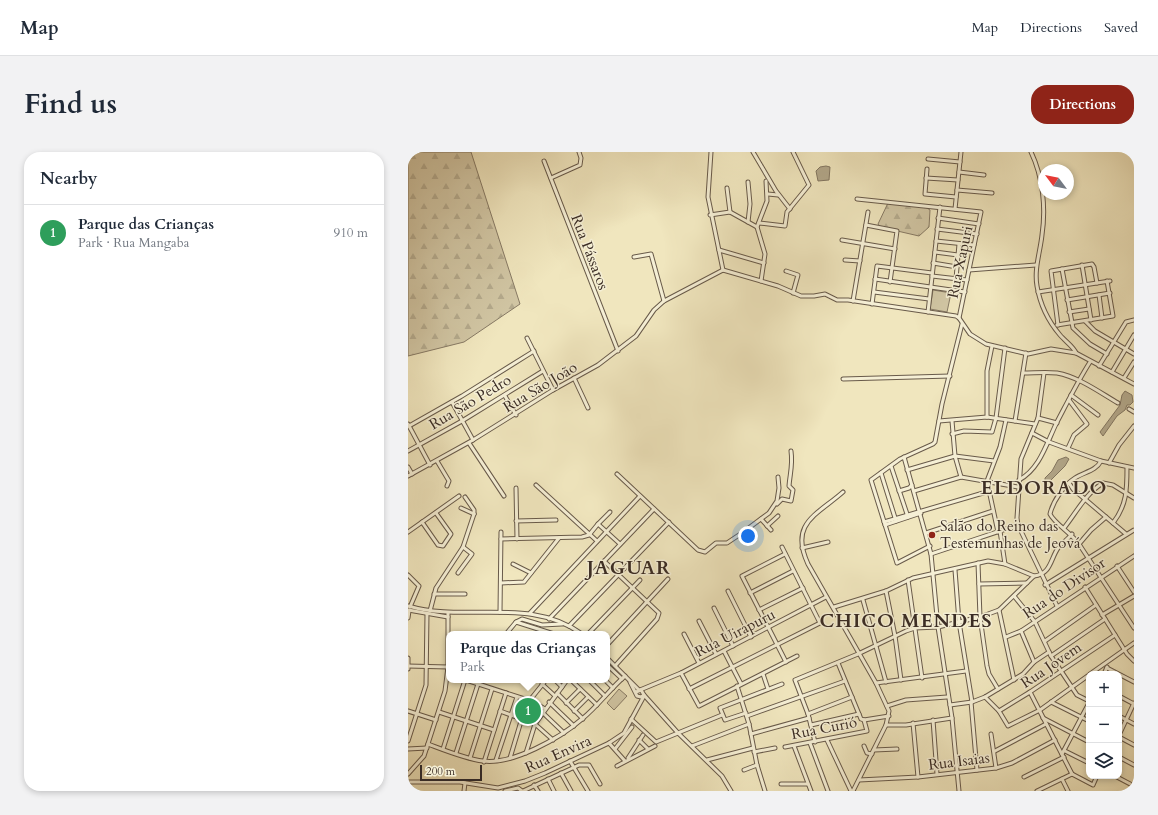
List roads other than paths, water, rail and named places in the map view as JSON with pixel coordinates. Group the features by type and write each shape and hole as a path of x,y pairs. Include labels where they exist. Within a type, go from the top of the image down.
{"street":[{"path":"551,178 580,166 581,158 579,152"},
{"path":"711,152 708,185 710,215 723,270 761,280 803,296 825,294 837,300 928,312 959,318 974,338 992,346 1026,353 1035,353 1051,349 1074,353 1134,384"},
{"path":"753,152 778,195 790,209"},
{"path":"759,223 785,226 786,214 809,185 793,152"},
{"path":"857,199 955,209 961,152"},
{"path":"1030,152 1041,183 1044,204 1043,233 1036,264 1038,292 1046,313 1054,327 1074,353"},
{"path":"928,159 960,162"},
{"name":"Rua Pássaros","path":"544,161 618,351"},
{"path":"927,169 925,192 927,195 956,197"},
{"path":"959,172 984,174"},
{"path":"926,178 958,180"},
{"path":"761,280 765,254 757,227 768,194 766,181"},
{"path":"748,182 750,204 748,222"},
{"path":"726,188 730,212"},
{"path":"957,190 992,193"},
{"path":"768,194 778,195"},
{"path":"928,312 940,207"},
{"name":"Rua Xapuri","path":"955,209 982,212 959,318"},
{"path":"710,215 730,212 757,227"},
{"path":"853,301 868,212"},
{"path":"938,218 979,224"},
{"path":"866,225 897,231 890,282"},
{"path":"937,229 977,234"},
{"path":"842,240 895,249"},
{"path":"936,240 974,245"},
{"path":"956,279 959,244"},
{"path":"719,250 764,264"},
{"path":"934,252 958,255"},
{"path":"634,257 651,254 664,300"},
{"path":"845,260 860,261"},
{"path":"933,263 957,267"},
{"path":"969,270 1036,264"},
{"path":"1058,325 1054,290 1050,273 1053,270 1092,264 1095,270 1097,283"},
{"path":"1082,265 1091,320"},
{"path":"872,304 877,266 967,280"},
{"path":"1062,269 1071,323 1084,339 1107,354"},
{"name":"Rua São João","path":"408,476 469,443 618,351 636,336 654,310 664,300 723,270"},
{"path":"786,271 798,275 793,293"},
{"path":"875,279 965,292"},
{"path":"1038,292 1108,281 1114,315 1054,327"},
{"path":"874,292 929,299"},
{"path":"1067,300 1110,293"},
{"path":"1099,295 1102,318"},
{"path":"1069,312 1089,309"},
{"path":"1100,366 1126,321 1134,320"},
{"path":"1085,321 1094,331 1134,354"},
{"path":"930,546 897,562 871,482 904,457 933,444 937,438 942,404 962,324"},
{"path":"1112,372 1134,335"},
{"path":"527,338 553,390"},
{"path":"987,417 987,371 992,346"},
{"path":"952,434 964,431 992,432 996,418 1004,348"},
{"path":"430,465 409,425 452,402 534,351"},
{"path":"1015,421 1026,353"},
{"path":"1019,480 1035,465 1049,442 1078,380 1090,362"},
{"path":"1124,378 1134,362"},
{"name":"Rua São Pedro","path":"408,452 505,396 544,371"},
{"path":"1023,373 1065,375 1078,380 1118,403"},
{"path":"1044,373 1038,418 1020,459 1018,525 1057,606"},
{"path":"843,379 950,376"},
{"path":"574,378 588,408"},
{"path":"1071,395 1098,415"},
{"path":"505,396 516,415"},
{"path":"1068,448 1072,437 1087,424 1069,400"},
{"path":"452,402 473,440"},
{"path":"1129,409 1134,412"},
{"path":"939,421 987,417 1035,424"},
{"path":"1038,418 1057,423"},
{"path":"1005,564 999,531 987,482 1000,447 1006,420"},
{"path":"952,421 955,456 961,477"},
{"path":"1109,463 1119,445 1133,429"},
{"path":"1032,433 1049,442 1102,461 1134,468"},
{"path":"469,443 504,496"},
{"path":"775,504 782,499 791,501 793,490 789,486 792,473 791,451"},
{"path":"907,470 955,456 994,461"},
{"path":"904,457 932,554 938,627 947,697 952,718 959,791"},
{"path":"437,461 449,481 447,486"},
{"path":"1102,461 1094,469 1076,477 1069,483 1057,499 1050,514 1054,521 1072,534 1089,557 1134,628"},
{"path":"891,466 907,516"},
{"path":"408,467 412,474"},
{"path":"1113,523 1123,508 1127,494 1127,467"},
{"path":"881,473 896,519"},
{"path":"617,474 698,550 705,552 716,543 725,543 734,538 769,513 775,504 779,488 778,477"},
{"path":"914,491 961,477 1018,487"},
{"path":"1069,483 1086,500 1126,534"},
{"path":"1064,528 1091,492 1103,483 1113,485 1134,498"},
{"path":"899,491 909,488 912,484"},
{"path":"536,485 597,541"},
{"path":"516,488 517,539"},
{"path":"885,523 990,491"},
{"path":"843,492 806,523 802,535 802,548 808,564 826,597 834,607 858,654 876,682 887,706 889,716 886,725 852,791"},
{"path":"409,531 436,514 459,496"},
{"path":"530,613 640,496"},
{"path":"430,611 434,594 440,582 463,547 474,514 474,510 465,497"},
{"path":"461,508 474,514"},
{"path":"550,619 654,509"},
{"path":"926,533 993,511"},
{"path":"501,539 582,537 589,535 610,512"},
{"path":"422,522 438,545 443,546 452,534 436,514"},
{"path":"767,526 778,516"},
{"path":"1079,544 1091,530 1106,517"},
{"path":"761,519 771,530"},
{"path":"516,521 556,520"},
{"path":"570,626 669,522"},
{"path":"598,524 620,544"},
{"path":"932,554 1018,525"},
{"path":"1046,585 1134,530"},
{"path":"500,612 502,532"},
{"path":"834,607 863,600 908,580 988,561 1005,564 1034,576 1041,575 1049,569 1059,547 1072,534"},
{"path":"501,583 522,584 559,538"},
{"path":"802,548 828,542"},
{"path":"458,573 472,554 463,547"},
{"path":"689,689 820,623 813,605 782,547"},
{"path":"786,554 742,576 786,662"},
{"name":"Rua do Divisor","path":"1006,636 1021,631 1085,587 1134,556"},
{"path":"604,561 658,611 659,614 657,619 615,666"},
{"path":"978,563 980,617 989,674 998,689"},
{"path":"513,564 531,573"},
{"path":"1117,566 1134,592"},
{"path":"955,570 959,622 971,702 977,770"},
{"path":"750,593 794,571"},
{"path":"408,575 419,586 409,606 430,611 448,613 530,613 570,626 578,631"},
{"path":"815,742 808,714 795,680 838,663 915,628 938,627 980,617 999,610 1034,576"},
{"path":"610,642 668,579"},
{"path":"591,631 640,580"},
{"path":"908,580 922,678"},
{"path":"979,584 1027,583"},
{"path":"1085,587 1124,650 1134,661"},
{"path":"759,610 803,588"},
{"path":"728,591 751,637"},
{"path":"886,591 895,636 901,680"},
{"path":"434,594 465,594"},
{"path":"1014,596 1035,622 1045,640 1051,656 1077,695 1086,700"},
{"path":"1102,615 1134,596"},
{"name":"Rua Uirapuru","path":"638,690 681,673 826,597"},
{"path":"863,600 886,682"},
{"path":"1045,640 1096,605"},
{"path":"714,608 733,646"},
{"path":"999,610 1006,636 1014,680"},
{"path":"408,618 408,611 448,617"},
{"path":"448,613 448,631"},
{"path":"408,741 426,685 428,667 427,614"},
{"path":"508,631 516,622 522,619 547,626 564,624"},
{"path":"1051,656 1105,619"},
{"path":"547,626 555,621"},
{"path":"699,621 716,654"},
{"path":"516,622 544,631"},
{"path":"1021,631 1034,662"},
{"path":"684,634 699,663"},
{"name":"Rua Jovem","path":"999,711 1115,635"},
{"path":"1094,671 1134,643"},
{"path":"724,651 741,684"},
{"path":"950,705 971,702 985,697 1023,674 1034,662 1049,652"},
{"path":"681,673 696,704 701,706 797,656"},
{"path":"408,658 408,667 446,668"},
{"path":"1106,671 1111,660"},
{"path":"610,661 678,733 722,776 731,791"},
{"path":"838,663 861,719 864,720 889,716"},
{"path":"610,668 622,679"},
{"path":"1107,668 1134,682"},
{"path":"876,682 922,678 966,671"},
{"path":"763,674 768,689"},
{"path":"408,749 428,746 443,749 484,762 510,758 526,753 553,740 583,719 625,676"},
{"path":"985,697 999,711 1003,720 1008,726 1040,710 1085,678"},
{"path":"782,684 720,708 723,719 727,720 787,703 845,681"},
{"path":"408,774 424,756 439,712 446,683"},
{"path":"443,749 465,683"},
{"path":"475,683 530,700 543,710 564,733"},
{"path":"558,683 562,686"},
{"path":"526,753 535,724 543,710 564,683"},
{"path":"574,683 597,705"},
{"path":"592,683 605,696"},
{"path":"608,683 613,688"},
{"path":"456,753 478,684"},
{"path":"530,700 542,684 556,694 583,719"},
{"name":"Rua Uirapuru","path":"642,696 652,685"},
{"path":"737,686 749,724 757,766 765,791"},
{"path":"470,758 492,689"},
{"path":"566,703 580,689"},
{"path":"638,690 642,696"},
{"path":"1030,692 1072,774 1093,785 1096,779"},
{"path":"484,762 506,693"},
{"path":"642,696 639,705 649,703"},
{"path":"496,760 517,697"},
{"path":"574,711 588,697"},
{"path":"808,714 852,697"},
{"path":"887,706 906,700 947,697"},
{"path":"1122,697 1134,703 1122,729"},
{"path":"549,702 574,726"},
{"path":"1051,702 1086,720"},
{"name":"Rua Envira","path":"408,782 465,783 493,790 525,781 609,743 620,736 639,705"},
{"path":"1024,777 1063,755 1086,707"},
{"path":"408,711 436,720"},
{"path":"500,711 535,724 553,740"},
{"path":"439,712 494,730"},
{"path":"811,725 859,714"},
{"path":"631,719 656,742 722,715"},
{"path":"510,758 522,718"},
{"path":"751,734 781,727 809,718"},
{"path":"886,725 952,718"},
{"path":"1043,718 1086,740"},
{"path":"1122,718 1134,724"},
{"name":"Rua Curió","path":"785,747 867,731 864,720"},
{"path":"933,720 938,774"},
{"path":"913,723 918,777"},
{"path":"692,746 749,724"},
{"path":"994,751 1046,724"},
{"path":"616,749 632,726"},
{"path":"991,734 996,768"},
{"path":"626,760 643,735"},
{"path":"1122,738 1134,745"},
{"path":"639,740 648,749"},
{"path":"827,740 852,791"},
{"name":"Rua Isaias","path":"859,780 918,777 996,768 1012,763 1055,740"},
{"path":"609,743 626,760"},
{"path":"810,743 828,791"},
{"path":"616,766 654,746"},
{"path":"794,746 811,791"},
{"path":"864,746 866,752 872,754"},
{"path":"707,760 753,748"},
{"name":"Rua Curió","path":"754,752 775,748"},
{"path":"874,750 896,749"},
{"path":"1065,751 1086,762"},
{"path":"1122,759 1134,765"},
{"path":"570,761 588,791"},
{"path":"505,791 518,788 522,791 579,764 589,765 600,784"},
{"path":"744,770 757,766"},
{"path":"561,773 571,791"},
{"path":"1037,791 1072,774"},
{"path":"548,779 554,791"},
{"path":"1062,779 1068,791"},
{"path":"1121,779 1134,786"},
{"path":"464,791 465,783"},
{"path":"781,784 808,784"},
{"path":"534,785 538,791"}],"place":[{"name":"Salão do Reino das Testemunhas de Jeová","path":"932,535"},
{"name":"Parque das Crianças","path":"528,711"}],"district":[{"name":"ELDORADO","path":"1044,488"},
{"name":"JAGUAR","path":"629,568"},
{"name":"CHICO MENDES","path":"906,621"}]}
